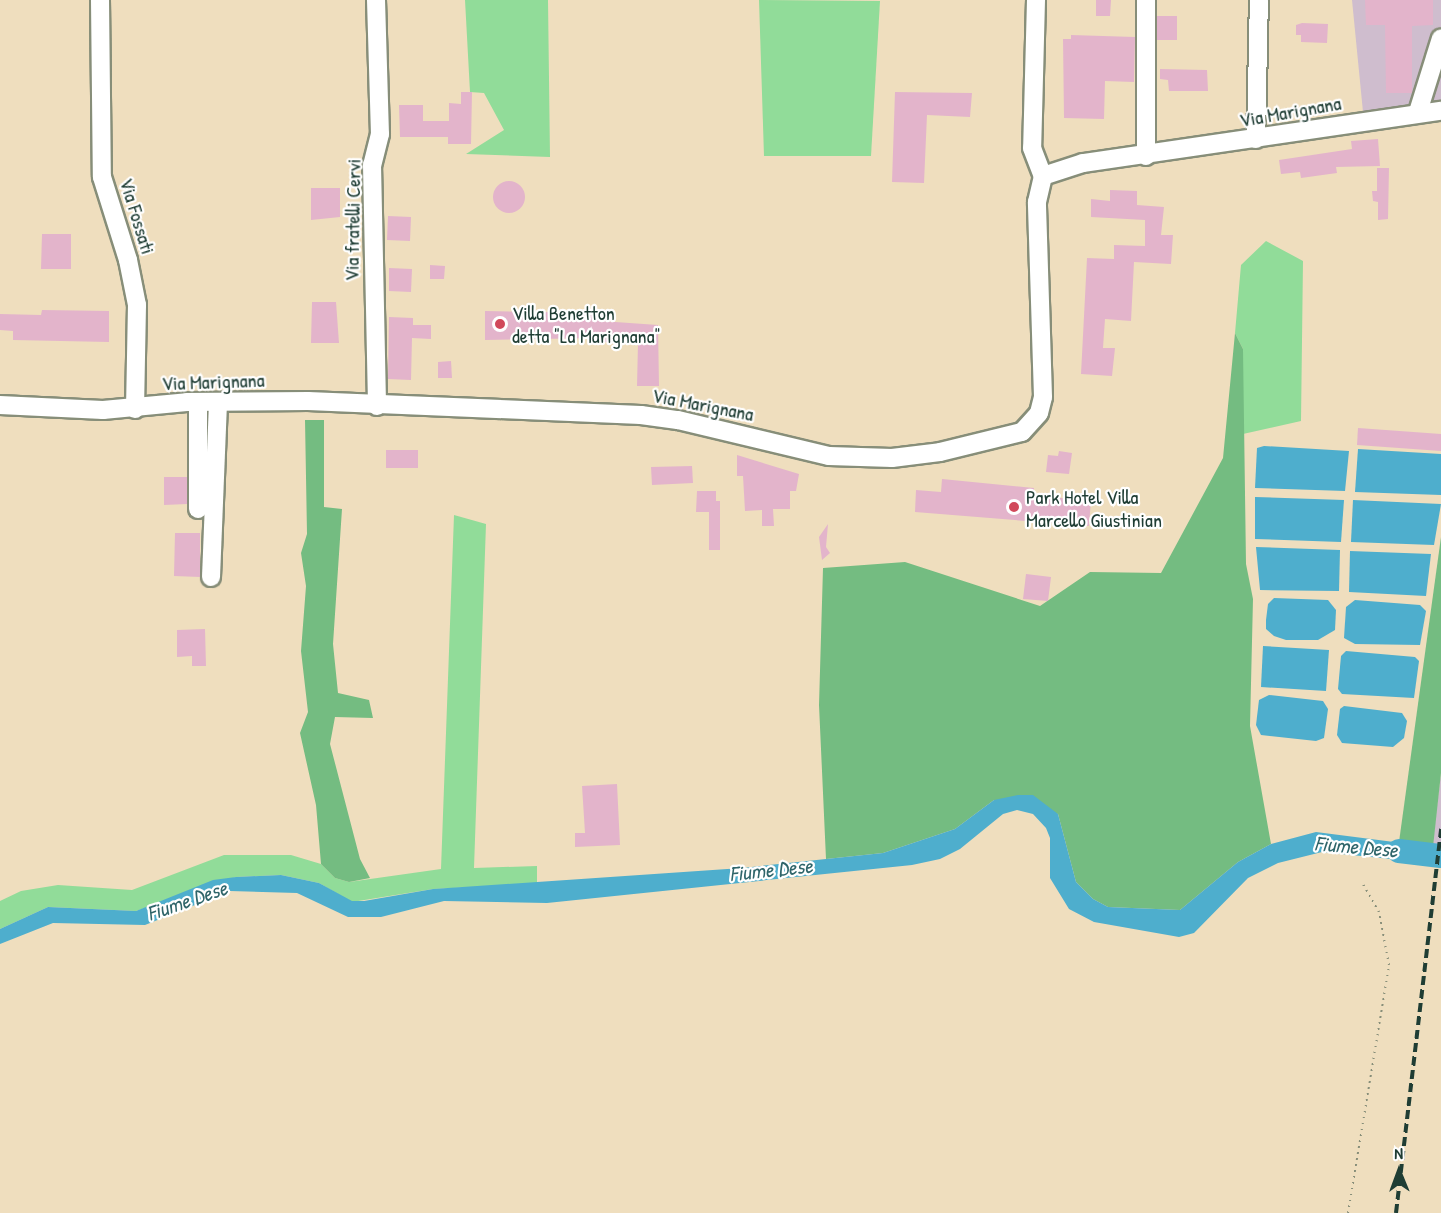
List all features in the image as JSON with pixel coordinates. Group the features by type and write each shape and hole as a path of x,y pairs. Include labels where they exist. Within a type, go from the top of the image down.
{"street":[{"name":"Via Fossati","path":"100,0 102,177 128,260 137,305 135,409"},
{"name":"Via fratelli Cervi","path":"376,0 380,134 372,165 377,406"},
{"path":"1036,0 1032,148 1043,176"},
{"path":"1146,0 1146,156"},
{"path":"1256,139 1259,0"},
{"path":"1418,112 1441,38"},
{"name":"Via Marignana","path":"0,405 135,409 218,402 641,415 678,420 829,456 892,458 940,452 1022,432 1033,424 1043,397 1037,202 1043,176 1083,163 1146,156 1418,112 1441,111"},
{"path":"198,402 198,509"},
{"path":"211,577 218,402"}],"path":[{"path":"1348,1213 1389,965 1379,912 1363,884"}],"shaded area":[{"path":"1352,0 1441,0 1441,101 1363,112"},
{"path":"1441,773 1441,864 1430,863"}],"green space":[{"path":"465,0 548,0 550,157 466,154 504,130 484,93 470,92"},
{"path":"759,0 880,1 871,156 764,156"},
{"path":"1266,241 1303,261 1301,421 1243,434 1243,349 1235,333 1241,265"},
{"path":"1235,333 1243,349 1246,564 1253,599 1250,726 1271,844 1238,862 1180,910 1108,907 1093,899 1076,882 1058,814 994,800 955,829 883,853 826,859 819,705 823,568 905,562 1040,606 1090,572 1161,573 1223,458"},
{"path":"305,420 324,420 324,507 342,509 333,644 338,693 369,700 373,718 335,717 330,744 360,859 370,878 349,882 335,878 321,864 316,805 300,733 308,712 301,651 306,586 301,553 307,534"},
{"path":"454,515 486,524 474,868 537,866 537,884 433,889 352,902 319,883 281,875 236,877 136,911 48,907 0,929 0,901 21,891 58,885 132,890 224,855 291,855 321,864 335,878 349,882 441,869"},
{"path":"1441,537 1441,773 1433,847 1399,842"}],"water":[{"path":"1264,446 1349,451 1345,491 1255,488 1257,448"},
{"path":"1358,449 1441,454 1441,495 1355,492"},
{"path":"1255,497 1344,500 1341,542 1255,539"},
{"path":"1353,500 1441,504 1434,545 1351,542"},
{"path":"1256,547 1340,550 1339,591 1260,590"},
{"path":"1350,551 1431,554 1426,596 1349,592"},
{"path":"1274,598 1328,600 1336,610 1335,630 1318,640 1286,640 1274,636 1266,629 1266,620 1268,604"},
{"path":"1355,600 1420,605 1426,611 1420,645 1355,644 1344,638 1346,607"},
{"path":"1263,646 1329,650 1326,691 1261,687"},
{"path":"1346,651 1415,657 1419,661 1414,698 1342,694 1338,689 1341,656"},
{"path":"1269,695 1323,701 1328,709 1324,738 1316,741 1261,735 1256,725 1259,700"},
{"path":"1344,706 1402,713 1407,721 1404,738 1393,747 1342,743 1337,735 1340,709"},
{"path":"1018,795 1033,795 1058,814 1076,882 1093,899 1108,907 1180,910 1238,862 1271,844 1316,832 1433,847 1430,863 1322,852 1278,863 1248,878 1194,933 1179,937 1094,922 1069,909 1050,878 1050,838 1046,828 1033,814 1017,810 1003,814 960,849 940,859 912,865 547,903 444,901 381,917 348,917 297,893 230,891 145,925 53,923 0,944 0,929 48,907 136,911 213,880 236,877 281,875 319,883 352,901 364,901 433,889 742,868 883,853 955,829 994,800"}],"building":[{"path":"1096,0 1111,0 1110,16 1096,16"},
{"path":"1365,0 1433,0 1433,25 1412,26 1412,93 1386,93 1385,25 1366,25"},
{"path":"1157,16 1177,16 1177,40 1157,40"},
{"path":"1302,23 1328,24 1327,43 1301,42 1301,35 1296,35 1296,25"},
{"path":"1071,35 1135,37 1134,82 1105,81 1104,119 1064,118 1063,39 1071,39"},
{"path":"1160,69 1207,70 1208,91 1169,91 1168,80 1160,79"},
{"path":"461,92 472,92 471,144 448,144 448,137 400,137 399,105 423,105 423,121 449,121 449,103 461,104"},
{"path":"895,92 972,93 970,117 927,115 924,183 892,182"},
{"path":"1378,139 1380,166 1336,167 1337,173 1301,178 1300,172 1281,174 1279,160 1352,149 1351,141"},
{"path":"1377,168 1389,168 1388,219 1378,220 1378,202 1373,201 1372,191 1377,191"},
{"path":"509,181 520,186 525,197 520,208 509,213 498,208 493,197 498,186"},
{"path":"311,188 340,188 340,217 311,220"},
{"path":"1110,190 1137,191 1137,205 1164,207 1161,235 1173,235 1171,264 1134,262 1131,321 1105,319 1103,348 1115,348 1112,376 1081,374 1087,258 1114,259 1114,245 1145,246 1145,220 1091,217 1091,199 1110,201"},
{"path":"388,216 411,217 410,241 387,240"},
{"path":"42,234 71,234 71,269 41,269"},
{"path":"430,265 445,266 444,279 430,279"},
{"path":"389,268 412,269 411,292 389,291"},
{"path":"312,302 336,302 339,343 311,343"},
{"path":"42,310 109,311 109,342 13,340 13,331 0,330 0,314 41,315"},
{"path":"485,311 600,313 601,321 658,325 659,386 637,386 638,343 599,342 599,338 485,340"},
{"path":"389,317 413,318 413,325 431,325 431,339 412,338 411,380 388,379"},
{"path":"451,361 452,378 438,378 438,362"},
{"path":"1358,428 1441,434 1441,451 1357,445"},
{"path":"386,450 418,450 418,468 386,468"},
{"path":"1059,451 1072,453 1069,474 1046,472 1048,455 1058,456"},
{"path":"737,455 799,474 796,491 790,491 790,509 773,509 774,526 762,526 762,510 745,511 743,476 737,476"},
{"path":"692,466 693,483 652,485 651,467"},
{"path":"164,477 187,477 187,504 164,505"},
{"path":"942,479 1034,488 1034,496 1091,500 1089,526 915,512 916,490 941,492"},
{"path":"697,491 716,491 716,501 720,501 720,550 709,550 709,512 696,512"},
{"path":"828,524 826,547 830,553 822,560 819,537"},
{"path":"175,533 200,533 200,577 174,576"},
{"path":"1026,574 1051,577 1048,601 1023,599"},
{"path":"205,629 206,666 192,666 192,656 177,657 177,630"},
{"path":"617,784 620,845 575,847 575,833 585,833 582,786"}],"waterway":[{"name":"Fiume Dese","path":"1399,851 1441,856"}],"railway":[{"path":"1396,1213 1441,829"}],"place":[{"name":"Villa Benetton detta \"La Marignana\"","path":"500,324"},
{"name":"Park Hotel Villa Marcello Giustinian","path":"1014,507"}]}
